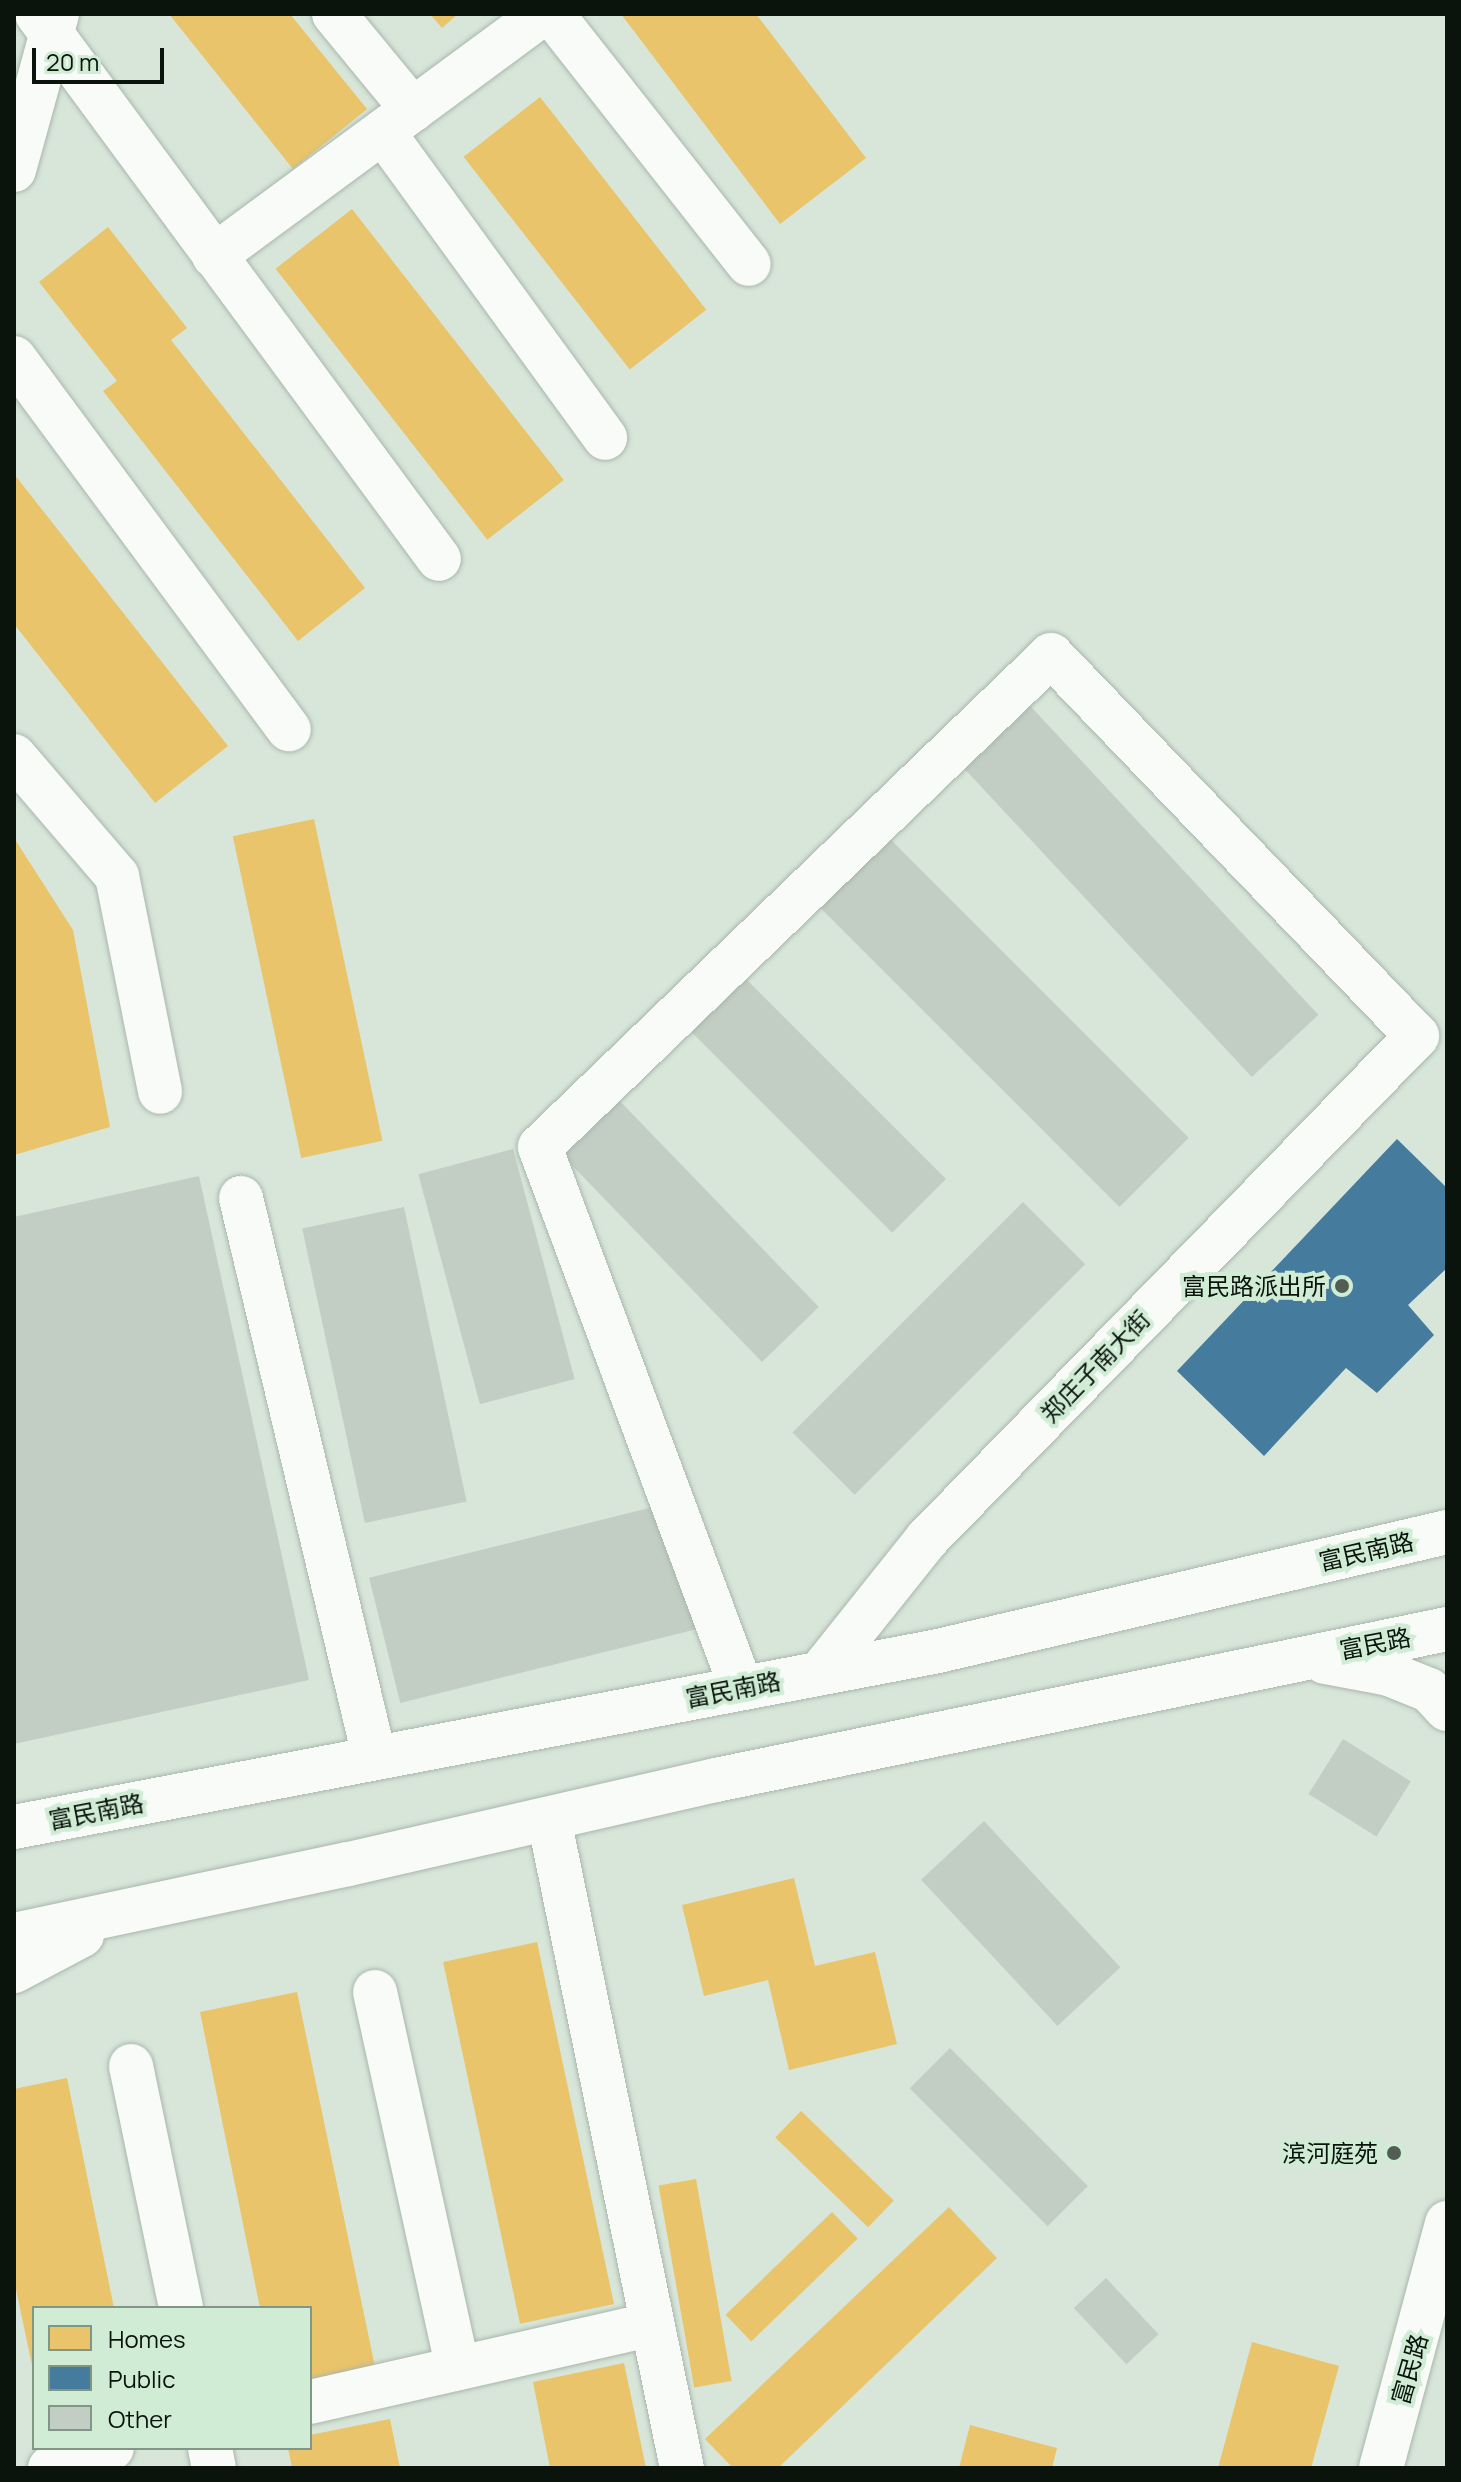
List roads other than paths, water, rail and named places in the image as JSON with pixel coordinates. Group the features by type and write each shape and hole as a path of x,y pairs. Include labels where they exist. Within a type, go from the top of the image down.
{"street":[{"path":"334,14 398,121 605,438"},
{"path":"214,256 542,14"},
{"path":"552,14 749,264"},
{"path":"14,170 49,21"},
{"path":"49,21 214,256 439,559"},
{"path":"14,358 289,729"},
{"name":"郑庄子南大街","path":"741,1687 540,1147 1051,655 1417,1036 927,1539 820,1673"},
{"path":"14,756 117,876 160,1092"},
{"path":"241,1198 374,1756"},
{"name":"富民南路","path":"14,1827 938,1651 1447,1532"},
{"name":"富民路","path":"1303,1657 1447,1629"},
{"path":"14,1935 1303,1657 1389,1674 1429,1690 1447,1709"},
{"path":"14,1801 96,1812"},
{"path":"549,1819 682,2468"},
{"path":"14,1971 124,1912"},
{"path":"375,1992 458,2368"},
{"path":"131,2066 181,2306"},
{"name":"富民路","path":"1381,2468 1447,2223"},
{"path":"312,2402 652,2324"},
{"path":"50,2468 106,2450"}],"place":[{"name":"富民路派出所","path":"1342,1286"},
{"name":"滨河庭苑","path":"1394,2153"}]}
